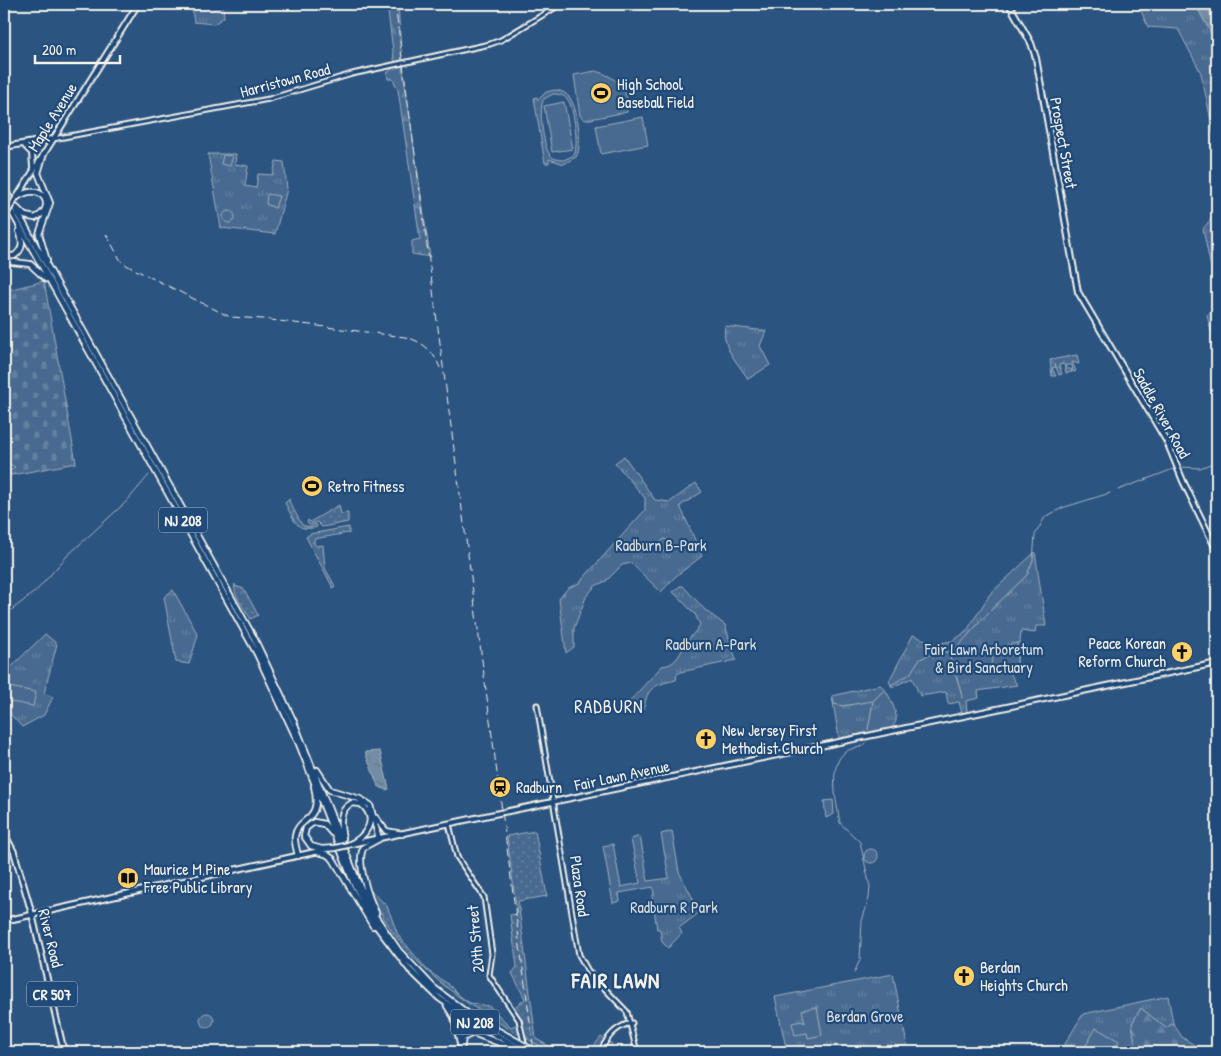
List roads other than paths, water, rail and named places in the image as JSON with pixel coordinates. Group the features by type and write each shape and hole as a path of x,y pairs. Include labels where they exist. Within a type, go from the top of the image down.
{"highway":[{"path":"44,154 39,166 38,176 50,198 50,207 40,227 40,238 43,252 59,287"},
{"path":"5,190 19,211 28,218 39,217 45,209 45,200 36,191 27,191 16,198"},
{"name":"NJ 208","path":"5,190 247,624 299,732 348,862"},
{"path":"4,256 17,254 22,243 18,227 5,200"},
{"name":"NJ 208","path":"5,200 250,640 305,759 348,862 391,944 431,991 464,1016 524,1050 536,1052"},
{"path":"4,261 26,263 38,269 66,311"},
{"path":"299,732 328,788 364,800 372,809 383,828 389,832 402,834"},
{"path":"298,856 296,833 313,814 316,802 305,759"},
{"path":"348,845 362,838 370,825 368,811 358,803 347,806 341,820 348,862"},
{"path":"372,809 379,839 364,847 361,856 369,896 391,944"},
{"path":"335,848 322,849 310,846 305,839 306,828 314,822 326,826 348,862"},
{"path":"318,852 326,854 333,859 360,907 391,944"},
{"name":"NJ 208","path":"391,944 442,995 524,1050"},
{"path":"431,991 453,1014 461,1051"},
{"path":"461,1051 463,1038 473,1033 524,1050"}],"main road":[{"name":"Maple Avenue","path":"4,217 138,4"},
{"name":"Prospect Street","path":"1009,4 1031,43 1036,58 1078,292"},
{"name":"Harristown Road","path":"4,146 52,140"},
{"path":"23,144 31,150 34,156 32,172"},
{"name":"Saddle River Road","path":"1078,292 1167,442 1217,551"},
{"name":"Fair Lawn Avenue","path":"4,920 348,845 1217,663"},
{"name":"River Road","path":"4,833 15,854 32,914 64,1052"}],"street":[{"name":"Harristown Road","path":"52,140 269,99 352,74 490,44 501,40 561,4"},
{"name":"Plaza Road","path":"537,705 579,955 588,971 623,1005 632,1023 637,1052"},
{"name":"20th Street","path":"449,824 457,857 484,897 492,954 489,975 519,1020 524,1050"},
{"path":"600,1052 607,1040 618,1028 632,1023"}],"water":[{"path":"1195,4 1205,4 1217,27 1217,44"},
{"path":"380,751 389,789 386,790 378,786 365,752"}],"waterway":[{"path":"1180,467 1200,468 1213,463"},
{"path":"1118,490 1176,468"},
{"path":"4,616 37,590 67,556 127,501 149,475"},
{"path":"891,685 910,674 919,660 928,655 954,651 988,613 1027,575 1033,560 1035,535 1045,517 1062,508 1110,493"},
{"path":"949,653 962,698"},
{"path":"868,730 873,701 885,689"},
{"path":"833,698 834,704 843,706 872,701"},
{"path":"854,973 860,960 862,921 869,898 870,887 860,842 840,823 835,776 839,759 845,752 863,746 866,743"}],"railway":[{"path":"395,4 534,1052"},
{"path":"106,234 121,261 128,266 230,317 263,319 405,337 417,341 427,348 440,368"}],"place":[{"name":"High School Baseball Field","path":"601,93"},
{"name":"Retro Fitness","path":"312,486"},
{"name":"Peace Korean Reform Church","path":"1182,652"},
{"name":"New Jersey First Methodist Church","path":"706,739"},
{"name":"Radburn","path":"500,787"},
{"name":"Maurice M Pine Free Public Library","path":"128,878"},
{"name":"Berdan Heights Church","path":"964,976"}],"district":[{"name":"RADBURN","path":"609,706"},
{"name":"FAIR LAWN","path":"616,980"}],"park label":[{"name":"Radburn B-Park","path":"661,545"},
{"name":"Radburn A-Park","path":"711,644"},
{"name":"Fair Lawn Arboretum & Bird Sanctuary","path":"984,658"},
{"name":"Radburn R Park","path":"674,907"},
{"name":"Berdan Grove","path":"865,1016"}]}
